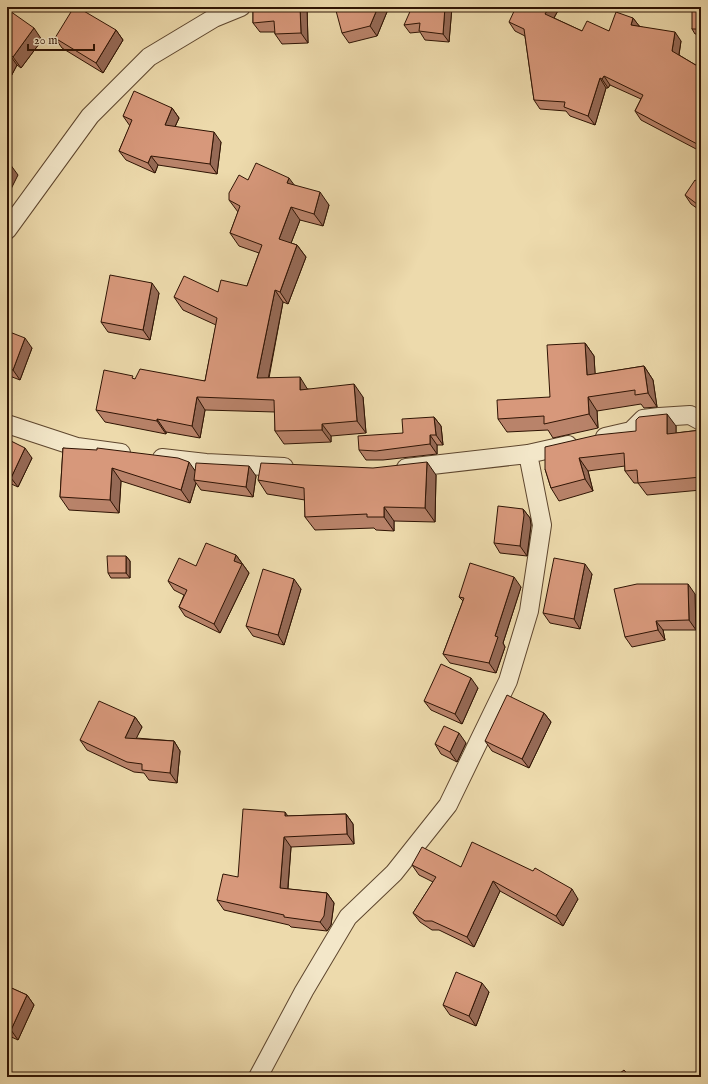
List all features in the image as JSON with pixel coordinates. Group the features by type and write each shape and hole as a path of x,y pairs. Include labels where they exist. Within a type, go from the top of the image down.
{"street":[{"path":"7,230 90,116 149,57 214,18 238,8"},
{"path":"391,470 528,454 631,432 643,420 659,417 690,415 701,422"},
{"path":"7,424 77,447 206,463 298,467"},
{"path":"258,1077 304,991 348,917 394,873 448,805 508,682 529,611 542,525 528,454"}],"building":[{"path":"74,7 77,7 116,30 96,63 55,38"},
{"path":"253,7 300,7 301,33 275,34 274,21 253,23"},
{"path":"335,7 378,7 370,26 342,33"},
{"path":"412,7 445,7 443,34 419,31 420,23 404,25"},
{"path":"516,7 549,7 545,14 582,31 587,21 609,31 616,12 633,18 631,25 675,32 672,51 699,67 701,63 701,153 697,152 699,145 635,111 643,95 604,76 602,79 600,78 588,116 564,107 565,102 534,100 524,29 509,22"},
{"path":"692,7 701,7 701,29 692,29"},
{"path":"7,9 34,28 13,57 9,54 7,58"},
{"path":"134,91 172,108 165,125 214,132 210,164 151,156 148,163 119,151 132,120 123,116"},
{"path":"7,162 10,164 7,170"},
{"path":"256,163 289,178 287,183 320,192 314,214 291,207 279,239 297,245 280,292 275,290 257,378 300,377 300,390 354,384 357,421 322,424 322,430 275,431 274,400 197,397 192,426 96,410 104,370 133,376 132,378 135,379 140,369 205,381 217,318 174,297 184,276 218,292 221,280 247,286 262,245 230,233 240,206 229,200 229,193 239,175 248,180"},
{"path":"695,180 701,184 701,207 685,195"},
{"path":"110,275 152,283 143,330 101,322"},
{"path":"7,331 25,338 13,370 7,368"},
{"path":"585,343 587,375 644,366 648,393 635,395 635,390 588,397 589,414 544,424 544,416 498,419 497,400 550,397 547,345"},
{"path":"667,414 667,434 701,430 701,477 638,483 637,470 625,471 624,453 579,458 585,479 551,488 545,469 545,447 597,435 636,431 636,420 639,417"},
{"path":"434,417 436,435 430,435 430,444 376,451 359,450 358,436 403,433 402,419"},
{"path":"7,439 25,448 11,478 7,476"},
{"path":"63,448 97,450 97,448 178,458 189,462 181,490 112,468 110,500 60,497"},
{"path":"427,462 425,508 384,507 384,517 367,517 367,514 305,517 304,488 258,480 261,463 373,468"},
{"path":"196,463 249,466 246,487 194,480"},
{"path":"498,506 523,509 524,515 520,546 494,543"},
{"path":"206,543 236,555 234,561 242,564 214,624 179,607 187,590 168,581 179,558 196,566"},
{"path":"107,556 126,556 126,573 108,573"},
{"path":"554,558 585,564 574,619 543,613"},
{"path":"470,563 514,577 495,636 498,637 489,663 443,654 464,598 459,597"},
{"path":"263,569 294,579 278,635 246,626"},
{"path":"637,584 688,584 689,620 656,621 658,630 625,637 614,589"},
{"path":"441,664 471,678 455,714 424,701"},
{"path":"507,695 544,713 522,759 485,741"},
{"path":"99,701 135,717 125,738 174,741 170,773 142,770 142,764 127,762 80,740"},
{"path":"444,726 459,733 450,752 435,744"},
{"path":"243,809 285,812 285,816 346,814 347,834 284,837 280,888 327,893 324,916 320,922 284,917 284,915 217,900 223,874 238,877"},
{"path":"472,842 533,871 535,868 572,889 556,916 493,881 467,937 432,921 425,921 413,913 436,877 412,865 422,847 461,867"},
{"path":"456,972 482,983 469,1016 443,1005"},
{"path":"7,986 27,995 11,1030 7,1029"},
{"path":"624,1070 630,1077 615,1077"}]}
